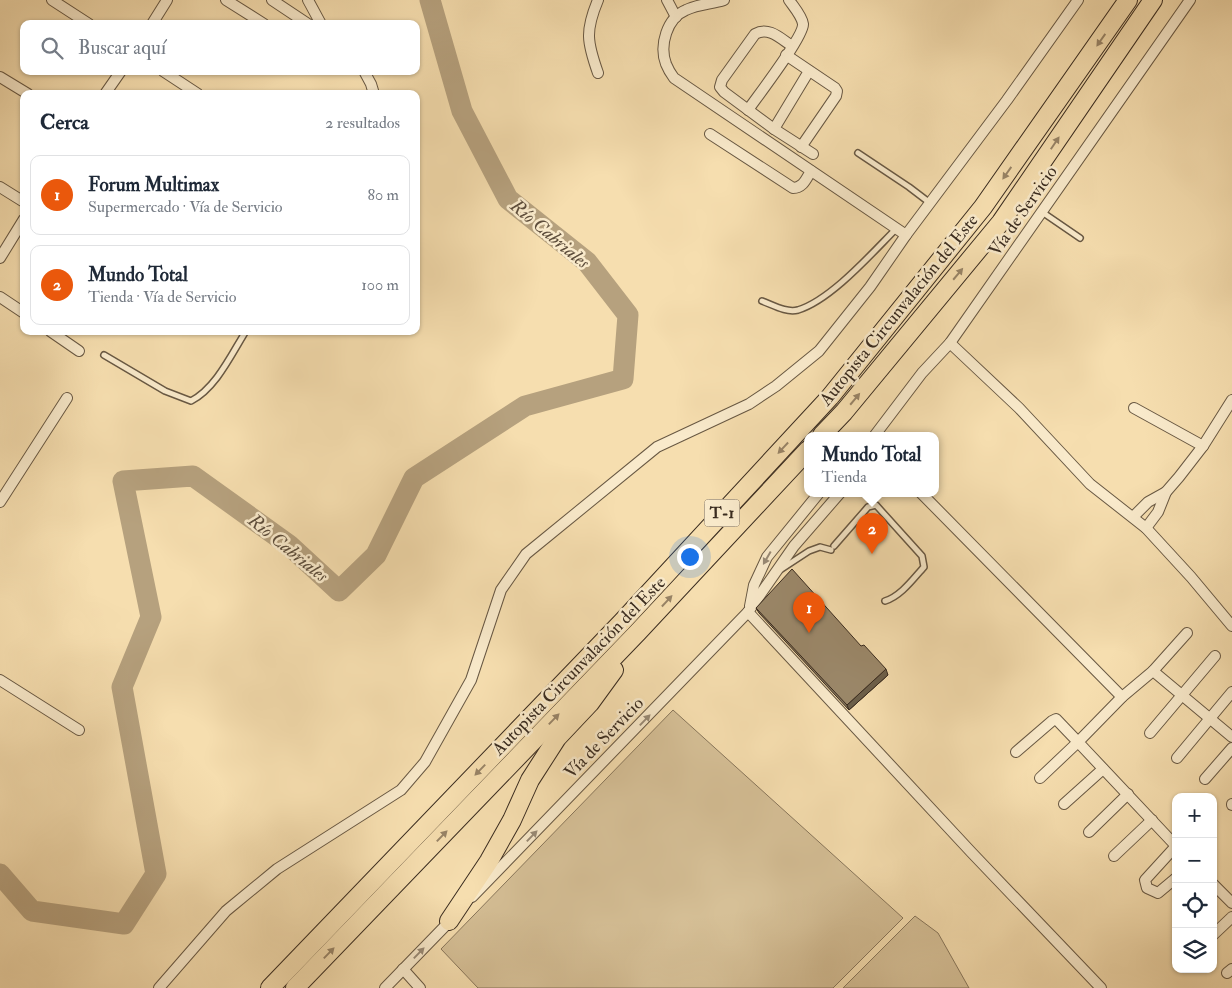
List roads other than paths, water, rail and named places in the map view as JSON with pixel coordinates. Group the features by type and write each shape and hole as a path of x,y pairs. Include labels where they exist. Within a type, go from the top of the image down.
{"highway":[{"name":"Autopista Circunvalación del Este","path":"270,988 622,622 830,398 983,207 1128,0"},
{"name":"Autopista Circunvalación del Este","path":"825,432 844,412 1001,222 1153,0"},
{"name":"Autopista Circunvalación del Este","path":"295,988 642,627 804,454"},
{"path":"449,921 489,861 512,820 530,780 557,738 590,702 623,658 642,627"}],"street":[{"path":"52,0 83,20"},
{"path":"154,20 167,0"},
{"path":"226,0 258,20"},
{"path":"272,0 302,20"},
{"path":"308,0 319,20"},
{"path":"598,0 590,20 588,35 590,52 598,73"},
{"path":"667,0 676,17"},
{"path":"724,0 684,11 676,17 668,28 663,50 666,64 674,78 906,235"},
{"path":"748,110 789,51 803,24 788,0"},
{"path":"159,988 226,911 277,868 401,790 425,762 471,680 501,590 526,554 657,447 749,404 776,386 819,351 870,287 906,235 1008,100 1078,0"},
{"name":"Vía de Servicio","path":"877,432 922,373 950,343 1190,0"},
{"path":"801,147 837,92 835,88 810,71 769,31 761,31 755,34 722,80 720,87 774,129 801,147 813,154"},
{"path":"774,129 810,71"},
{"path":"108,90 118,75"},
{"path":"169,75 192,90"},
{"path":"366,75 373,90"},
{"path":"0,77 21,90"},
{"path":"710,134 793,188 798,188 802,185 811,171"},
{"path":"0,187 20,200"},
{"path":"0,258 20,226"},
{"path":"0,297 20,310"},
{"path":"56,335 79,351"},
{"path":"950,343 1019,408 1090,484 1146,528 1191,577 1232,626"},
{"path":"0,502 67,398"},
{"path":"1146,528 1158,512 1166,492 1203,446 1232,400"},
{"path":"1134,408 1203,446"},
{"path":"1133,517 1148,502 1166,492"},
{"path":"816,497 786,531 767,557 754,585 748,612 972,853 1101,988"},
{"name":"Vía de Servicio","path":"385,988 748,612 794,546 837,497"},
{"path":"925,497 1122,698"},
{"path":"786,531 794,546"},
{"path":"1040,778 1122,698 1153,671 1187,633"},
{"path":"1150,733 1214,656"},
{"path":"1153,671 1232,737"},
{"path":"0,680 79,730"},
{"path":"1177,758 1232,692"},
{"path":"1016,752 1056,719 1172,842"},
{"path":"1205,779 1232,748"},
{"path":"1064,804 1103,769"},
{"path":"1089,832 1128,794"},
{"path":"1114,856 1152,820"},
{"path":"1172,850 1144,880 1147,888 1158,893 1172,881"},
{"path":"1217,889 1232,903"},
{"path":"1217,931 1232,917"},
{"path":"403,969 420,988"}],"lane":[{"path":"858,152 930,203"},
{"path":"1042,212 1080,238"},
{"path":"762,300 783,310 797,310 823,298 896,229"},
{"path":"104,356 165,391 191,401 201,396 215,380 243,335"},
{"path":"777,572 809,551 820,548 832,548 868,506 876,505 922,556 924,561 924,567 903,589 891,599 885,601"},
{"path":"808,507 815,523"}],"waterway":[{"name":"Río Cabriales","path":"0,874 32,911 124,924 156,874 122,687 151,617 123,481 193,476 289,545 339,591 376,555 414,478 525,406 623,379 628,315 587,262 508,199 462,111 430,0"}],"place":[{"name":"Mundo Total","path":"872,554"},
{"name":"Forum Multimax","path":"809,633"}]}
